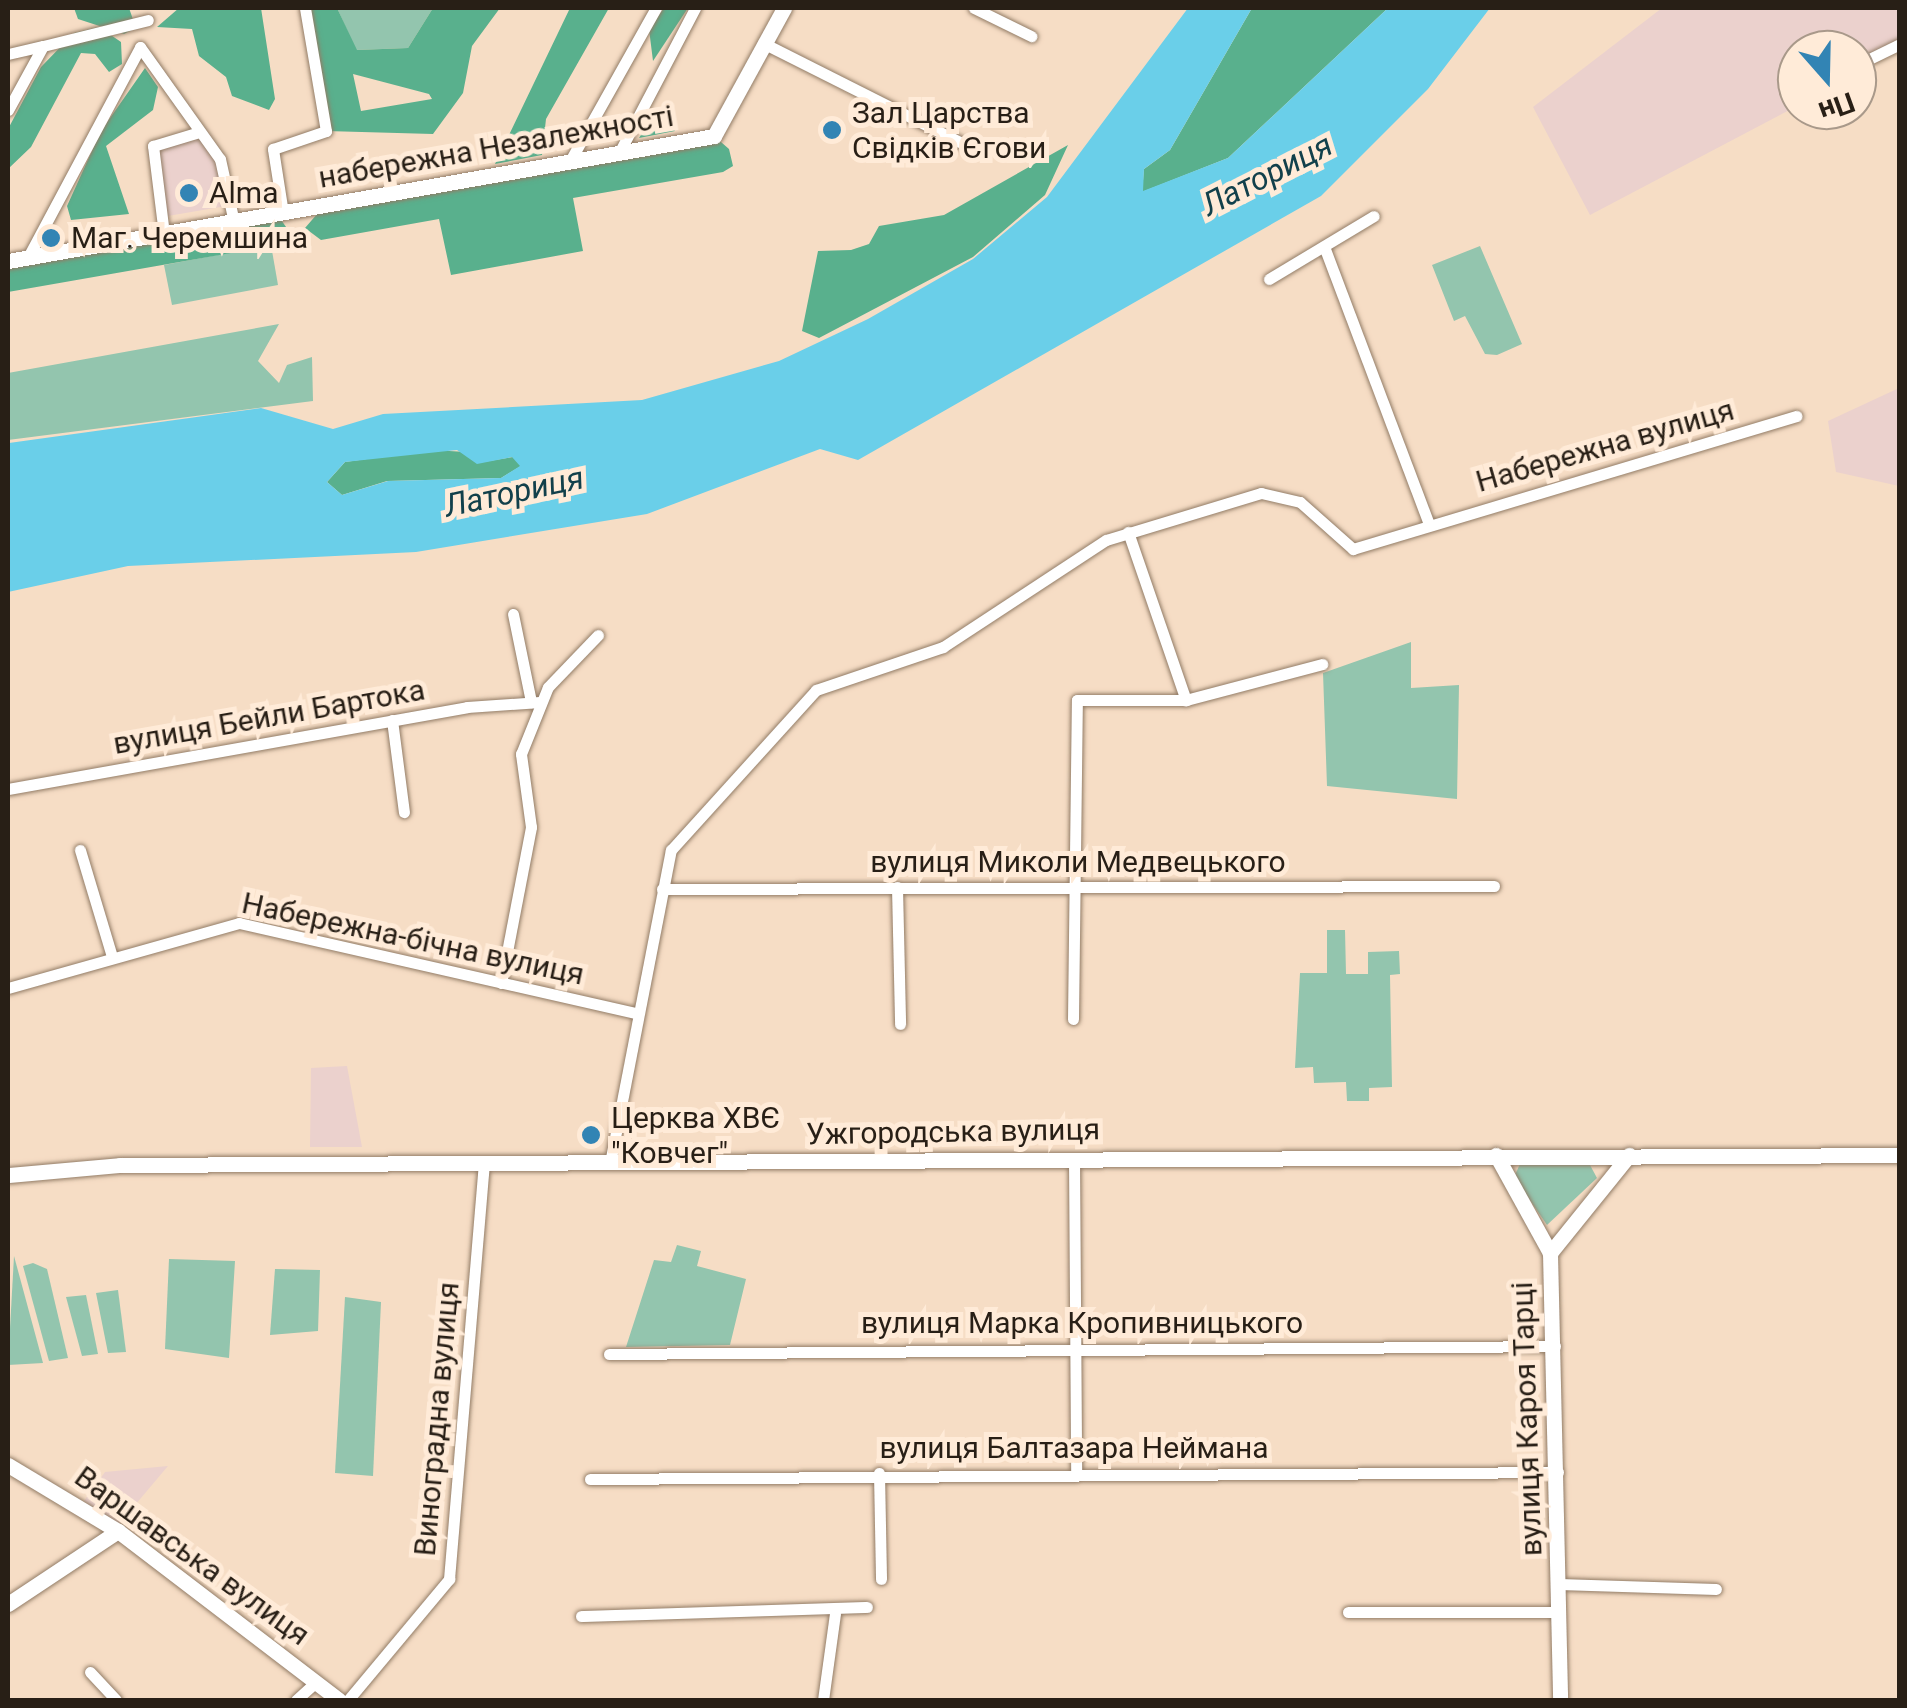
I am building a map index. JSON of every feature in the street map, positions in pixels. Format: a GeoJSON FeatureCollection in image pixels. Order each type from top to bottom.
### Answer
{"type":"FeatureCollection","features":[{"type":"Feature","properties":{"kind":"street"},"geometry":{"type":"LineString","coordinates":[[283,213],[274,149],[326,130],[305,8]]}},
{"type":"Feature","properties":{"kind":"street"},"geometry":{"type":"LineString","coordinates":[[570,160],[656,8]]}},
{"type":"Feature","properties":{"kind":"street"},"geometry":{"type":"LineString","coordinates":[[619,152],[695,8]]}},
{"type":"Feature","properties":{"kind":"street"},"geometry":{"type":"LineString","coordinates":[[784,8],[763,43],[968,146]]}},
{"type":"Feature","properties":{"kind":"street"},"geometry":{"type":"LineString","coordinates":[[974,8],[1031,36]]}},
{"type":"Feature","properties":{"kind":"street"},"geometry":{"type":"LineString","coordinates":[[8,54],[148,20]]}},
{"type":"Feature","properties":{"kind":"street","name":"набережна Незалежності"},"geometry":{"type":"LineString","coordinates":[[8,261],[714,136],[763,43]]}},
{"type":"Feature","properties":{"kind":"street"},"geometry":{"type":"LineString","coordinates":[[1877,55],[1900,44]]}},
{"type":"Feature","properties":{"kind":"street"},"geometry":{"type":"LineString","coordinates":[[8,110],[43,46]]}},
{"type":"Feature","properties":{"kind":"street"},"geometry":{"type":"LineString","coordinates":[[28,257],[140,47],[196,134],[226,171],[234,222]]}},
{"type":"Feature","properties":{"kind":"street"},"geometry":{"type":"LineString","coordinates":[[164,234],[152,146],[196,134]]}},
{"type":"Feature","properties":{"kind":"street"},"geometry":{"type":"LineString","coordinates":[[1269,279],[1325,249],[1374,216]]}},
{"type":"Feature","properties":{"kind":"street"},"geometry":{"type":"LineString","coordinates":[[1325,249],[1429,524]]}},
{"type":"Feature","properties":{"kind":"street","name":"Набережна вулиця"},"geometry":{"type":"LineString","coordinates":[[610,1163],[662,889],[686,823],[816,690],[943,647],[1088,548],[1128,532],[1261,493],[1300,502],[1353,549],[1796,416]]}},
{"type":"Feature","properties":{"kind":"street"},"geometry":{"type":"LineString","coordinates":[[1128,532],[1186,700]]}},
{"type":"Feature","properties":{"kind":"street"},"geometry":{"type":"LineString","coordinates":[[512,614],[536,702]]}},
{"type":"Feature","properties":{"kind":"street"},"geometry":{"type":"LineString","coordinates":[[501,983],[531,827],[521,754],[536,702],[598,634]]}},
{"type":"Feature","properties":{"kind":"street"},"geometry":{"type":"LineString","coordinates":[[1073,1020],[1071,887],[1077,700],[1186,700],[1322,664]]}},
{"type":"Feature","properties":{"kind":"street","name":"вулиця Бейли Бартока"},"geometry":{"type":"LineString","coordinates":[[8,789],[392,720],[536,702]]}},
{"type":"Feature","properties":{"kind":"street"},"geometry":{"type":"LineString","coordinates":[[392,720],[404,812]]}},
{"type":"Feature","properties":{"kind":"street"},"geometry":{"type":"LineString","coordinates":[[80,850],[112,957]]}},
{"type":"Feature","properties":{"kind":"street","name":"вулиця Миколи Медвецького"},"geometry":{"type":"LineString","coordinates":[[662,889],[1494,886]]}},
{"type":"Feature","properties":{"kind":"street"},"geometry":{"type":"LineString","coordinates":[[898,887],[900,1024]]}},
{"type":"Feature","properties":{"kind":"street","name":"Набережна-бічна вулиця"},"geometry":{"type":"LineString","coordinates":[[8,988],[239,923],[636,1013]]}},
{"type":"Feature","properties":{"kind":"street","name":"вулиця Кароя Тарці"},"geometry":{"type":"LineString","coordinates":[[1550,1252],[1629,1155]]}},
{"type":"Feature","properties":{"kind":"street","name":"Ужгородська вулиця"},"geometry":{"type":"LineString","coordinates":[[8,1174],[120,1165],[1900,1155]]}},
{"type":"Feature","properties":{"kind":"street","name":"вулиця Кароя Тарці"},"geometry":{"type":"LineString","coordinates":[[1496,1156],[1550,1252],[1558,1472],[1560,1700]]}},
{"type":"Feature","properties":{"kind":"street"},"geometry":{"type":"LineString","coordinates":[[1074,1158],[1076,1476]]}},
{"type":"Feature","properties":{"kind":"street","name":"Виноградна вулиця"},"geometry":{"type":"LineString","coordinates":[[348,1700],[449,1579],[484,1164]]}},
{"type":"Feature","properties":{"kind":"street","name":"вулиця Марка Кропивницького"},"geometry":{"type":"LineString","coordinates":[[609,1354],[1554,1346]]}},
{"type":"Feature","properties":{"kind":"street","name":"Варшавська вулиця"},"geometry":{"type":"LineString","coordinates":[[8,1465],[118,1530],[339,1700]]}},
{"type":"Feature","properties":{"kind":"street","name":"вулиця Балтазара Неймана"},"geometry":{"type":"LineString","coordinates":[[590,1479],[880,1473],[1076,1476],[1558,1472]]}},
{"type":"Feature","properties":{"kind":"street"},"geometry":{"type":"LineString","coordinates":[[880,1473],[880,1579]]}},
{"type":"Feature","properties":{"kind":"street"},"geometry":{"type":"LineString","coordinates":[[8,1604],[118,1530]]}},
{"type":"Feature","properties":{"kind":"street","name":"вулиця Кароя Тарці"},"geometry":{"type":"LineString","coordinates":[[1559,1584],[1716,1590]]}},
{"type":"Feature","properties":{"kind":"street"},"geometry":{"type":"LineString","coordinates":[[581,1616],[835,1614],[867,1607]]}},
{"type":"Feature","properties":{"kind":"street"},"geometry":{"type":"LineString","coordinates":[[1348,1612],[1558,1612]]}},
{"type":"Feature","properties":{"kind":"street"},"geometry":{"type":"LineString","coordinates":[[824,1700],[835,1614]]}},
{"type":"Feature","properties":{"kind":"street"},"geometry":{"type":"LineString","coordinates":[[90,1672],[116,1700]]}},
{"type":"Feature","properties":{"kind":"street"},"geometry":{"type":"LineString","coordinates":[[296,1700],[316,1682]]}},
{"type":"Feature","properties":{"kind":"shaded area"},"geometry":{"type":"Polygon","coordinates":[[[1662,8],[1899,8],[1899,44],[1877,55],[1877,30],[1777,30],[1777,117],[1590,215],[1533,107],[1662,8]]]}},
{"type":"Feature","properties":{"kind":"shaded area"},"geometry":{"type":"Polygon","coordinates":[[[196,133],[220,159],[232,205],[162,217],[153,146],[196,133]]]}},
{"type":"Feature","properties":{"kind":"shaded area"},"geometry":{"type":"Polygon","coordinates":[[[1899,388],[1899,486],[1836,472],[1828,421],[1899,388]]]}},
{"type":"Feature","properties":{"kind":"shaded area"},"geometry":{"type":"Polygon","coordinates":[[[347,1066],[362,1147],[310,1147],[311,1068],[347,1066]]]}},
{"type":"Feature","properties":{"kind":"shaded area"},"geometry":{"type":"Polygon","coordinates":[[[168,1466],[119,1524],[84,1501],[105,1472],[168,1466]]]}},
{"type":"Feature","properties":{"kind":"green space"},"geometry":{"type":"Polygon","coordinates":[[[74,8],[129,8],[136,28],[124,34],[78,19],[74,8]]]}},
{"type":"Feature","properties":{"kind":"green space"},"geometry":{"type":"Polygon","coordinates":[[[179,8],[261,8],[275,99],[269,110],[232,96],[226,77],[199,56],[192,29],[157,27],[179,8]]]}},
{"type":"Feature","properties":{"kind":"green space"},"geometry":{"type":"Polygon","coordinates":[[[305,8],[337,8],[357,50],[408,48],[433,8],[500,8],[472,46],[463,93],[433,134],[326,131],[305,8]],[[353,74],[361,111],[432,99],[429,94],[353,74]]]}},
{"type":"Feature","properties":{"kind":"green space"},"geometry":{"type":"Polygon","coordinates":[[[337,8],[433,8],[408,48],[356,50],[337,8]]]}},
{"type":"Feature","properties":{"kind":"green space"},"geometry":{"type":"Polygon","coordinates":[[[570,8],[609,8],[546,119],[542,155],[495,164],[570,8]]]}},
{"type":"Feature","properties":{"kind":"green space"},"geometry":{"type":"Polygon","coordinates":[[[664,8],[688,8],[653,61],[649,29],[664,8]]]}},
{"type":"Feature","properties":{"kind":"green space"},"geometry":{"type":"Polygon","coordinates":[[[1252,8],[1388,8],[1228,158],[1142,192],[1144,169],[1170,150],[1252,8]]]}},
{"type":"Feature","properties":{"kind":"green space"},"geometry":{"type":"Polygon","coordinates":[[[99,27],[121,42],[122,64],[109,72],[95,54],[81,53],[31,147],[8,169],[8,129],[41,67],[74,33],[99,27]]]}},
{"type":"Feature","properties":{"kind":"green space"},"geometry":{"type":"Polygon","coordinates":[[[145,68],[158,87],[153,110],[106,146],[129,214],[71,220],[67,206],[101,131],[145,68]]]}},
{"type":"Feature","properties":{"kind":"green space"},"geometry":{"type":"Polygon","coordinates":[[[662,112],[675,131],[639,138],[653,116],[662,112]]]}},
{"type":"Feature","properties":{"kind":"green space"},"geometry":{"type":"Polygon","coordinates":[[[714,136],[729,149],[733,166],[723,172],[573,198],[583,251],[451,275],[439,219],[321,240],[305,228],[324,206],[714,136]]]}},
{"type":"Feature","properties":{"kind":"green space"},"geometry":{"type":"Polygon","coordinates":[[[1068,145],[1045,195],[973,257],[819,338],[802,331],[818,251],[851,250],[869,244],[879,226],[944,215],[1068,145]]]}},
{"type":"Feature","properties":{"kind":"green space"},"geometry":{"type":"Polygon","coordinates":[[[277,214],[293,237],[278,252],[271,246],[8,292],[8,260],[277,214]]]}},
{"type":"Feature","properties":{"kind":"green space"},"geometry":{"type":"Polygon","coordinates":[[[271,245],[278,285],[172,305],[164,265],[271,245]]]}},
{"type":"Feature","properties":{"kind":"green space"},"geometry":{"type":"Polygon","coordinates":[[[1480,246],[1522,344],[1497,355],[1485,354],[1465,316],[1454,321],[1432,265],[1480,246]]]}},
{"type":"Feature","properties":{"kind":"green space"},"geometry":{"type":"Polygon","coordinates":[[[279,324],[258,361],[279,383],[287,365],[312,357],[313,401],[8,440],[8,373],[279,324]]]}},
{"type":"Feature","properties":{"kind":"green space"},"geometry":{"type":"Polygon","coordinates":[[[432,450],[466,452],[477,463],[513,457],[521,466],[501,478],[387,481],[342,495],[327,482],[345,462],[432,450]]]}},
{"type":"Feature","properties":{"kind":"green space"},"geometry":{"type":"Polygon","coordinates":[[[1411,642],[1411,688],[1459,685],[1457,799],[1327,786],[1323,673],[1411,642]]]}},
{"type":"Feature","properties":{"kind":"green space"},"geometry":{"type":"Polygon","coordinates":[[[1327,930],[1345,930],[1346,974],[1368,974],[1368,952],[1399,951],[1400,974],[1390,975],[1392,1087],[1369,1088],[1369,1101],[1347,1101],[1346,1082],[1314,1083],[1313,1067],[1295,1068],[1300,973],[1327,973],[1327,930]]]}},
{"type":"Feature","properties":{"kind":"green space"},"geometry":{"type":"Polygon","coordinates":[[[1520,1164],[1590,1165],[1597,1178],[1547,1225],[1514,1177],[1520,1164]]]}},
{"type":"Feature","properties":{"kind":"green space"},"geometry":{"type":"Polygon","coordinates":[[[677,1245],[701,1251],[697,1266],[746,1279],[730,1345],[626,1347],[654,1260],[671,1262],[677,1245]]]}},
{"type":"Feature","properties":{"kind":"green space"},"geometry":{"type":"Polygon","coordinates":[[[14,1256],[43,1363],[8,1365],[14,1256]]]}},
{"type":"Feature","properties":{"kind":"green space"},"geometry":{"type":"Polygon","coordinates":[[[169,1259],[235,1261],[229,1358],[165,1349],[169,1259]]]}},
{"type":"Feature","properties":{"kind":"green space"},"geometry":{"type":"Polygon","coordinates":[[[33,1263],[47,1269],[68,1358],[49,1361],[23,1266],[33,1263]]]}},
{"type":"Feature","properties":{"kind":"green space"},"geometry":{"type":"Polygon","coordinates":[[[275,1269],[320,1270],[318,1331],[270,1335],[275,1269]]]}},
{"type":"Feature","properties":{"kind":"green space"},"geometry":{"type":"Polygon","coordinates":[[[118,1290],[126,1352],[108,1353],[96,1293],[118,1290]]]}},
{"type":"Feature","properties":{"kind":"green space"},"geometry":{"type":"Polygon","coordinates":[[[86,1295],[98,1354],[82,1356],[66,1297],[86,1295]]]}},
{"type":"Feature","properties":{"kind":"green space"},"geometry":{"type":"Polygon","coordinates":[[[345,1297],[381,1302],[373,1476],[335,1473],[345,1297]]]}},
{"type":"Feature","properties":{"kind":"water","name":"Латориця"},"geometry":{"type":"Polygon","coordinates":[[[1188,8],[1252,8],[1170,150],[1144,169],[1143,191],[1228,158],[1388,8],[1490,8],[1428,89],[1321,196],[858,460],[820,449],[647,514],[416,552],[128,566],[8,592],[9,443],[261,408],[333,429],[383,414],[642,400],[779,361],[868,319],[973,259],[1047,197],[1188,8]],[[457,450],[345,462],[327,482],[342,495],[388,481],[501,478],[520,466],[512,457],[477,464],[457,450]]]}},
{"type":"Feature","properties":{"kind":"place","name":"Зал Царства Свідків Єгови"},"geometry":{"type":"Point","coordinates":[832,130]}},
{"type":"Feature","properties":{"kind":"place","name":"Alma"},"geometry":{"type":"Point","coordinates":[189,193]}},
{"type":"Feature","properties":{"kind":"place","name":"Маг. Черемшина"},"geometry":{"type":"Point","coordinates":[51,238]}},
{"type":"Feature","properties":{"kind":"place","name":"Церква ХВЄ \"Ковчег\""},"geometry":{"type":"Point","coordinates":[591,1135]}}]}
